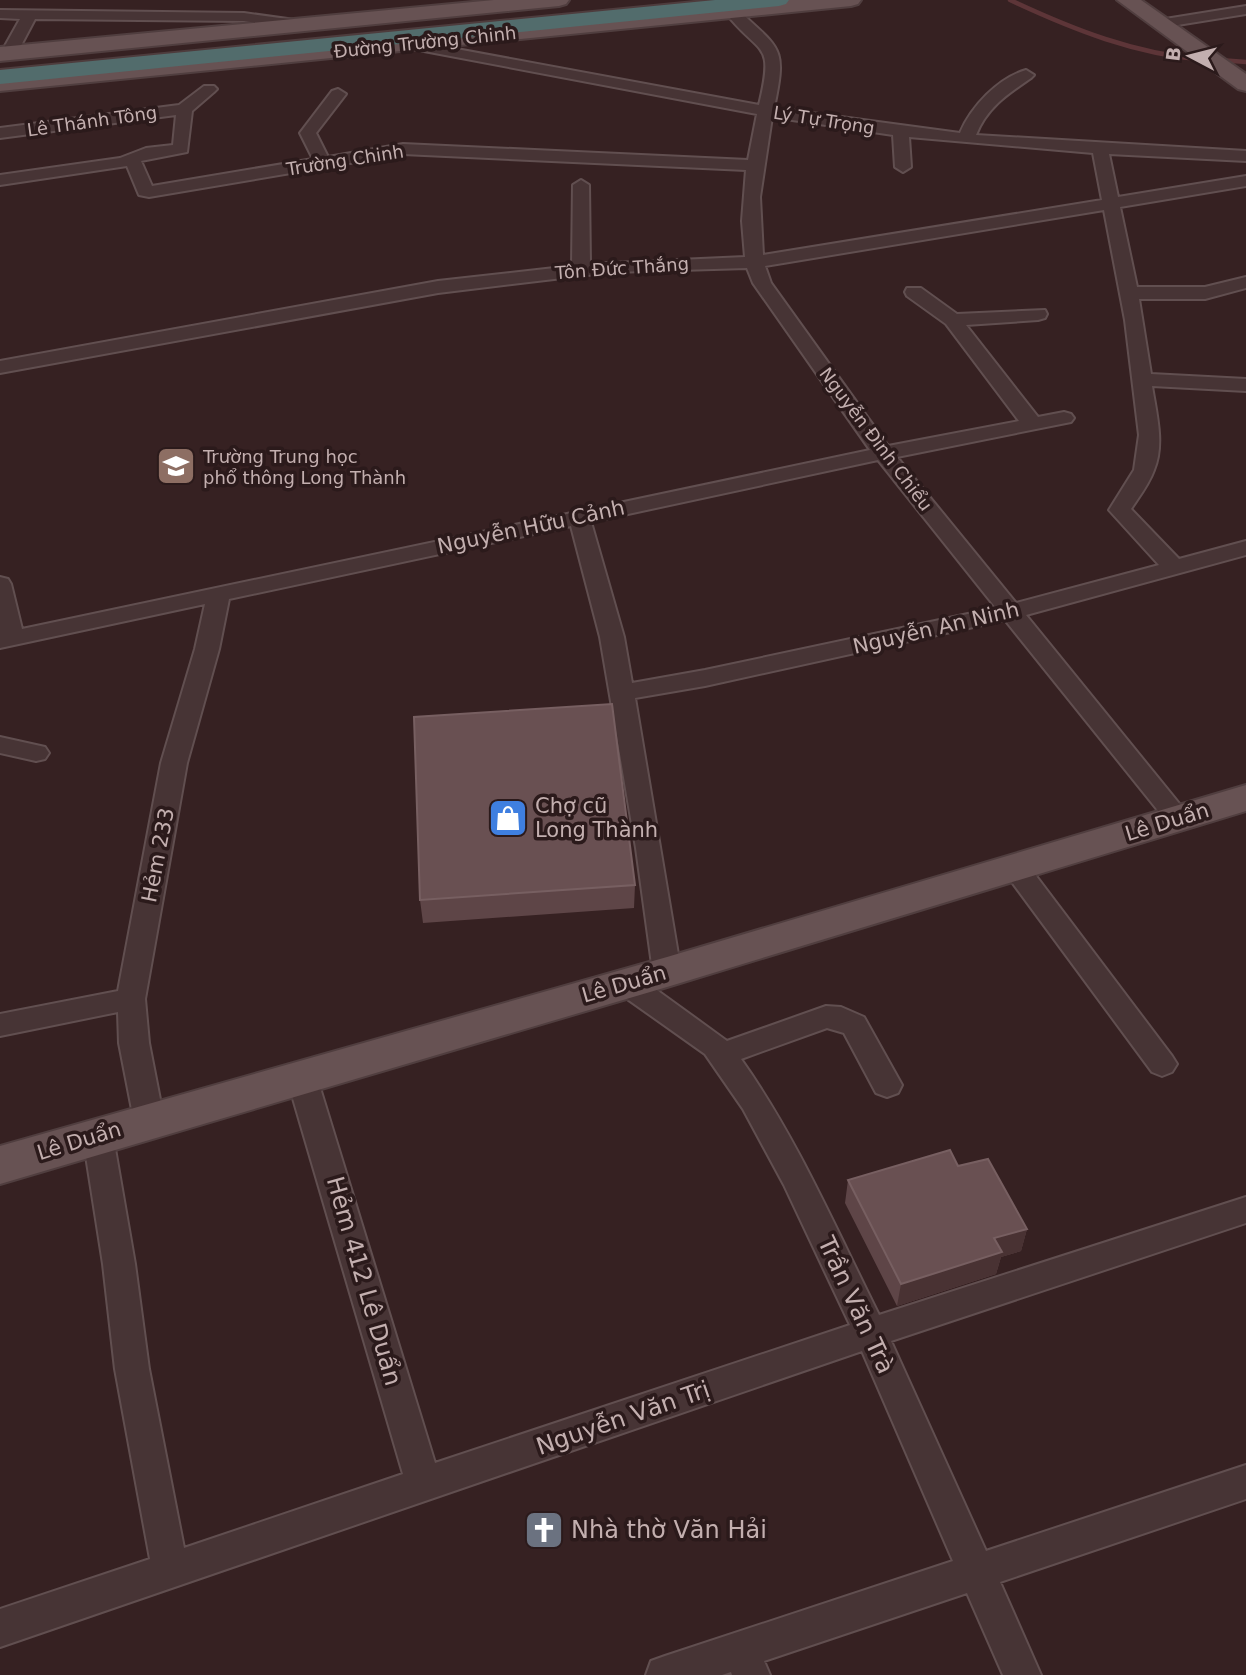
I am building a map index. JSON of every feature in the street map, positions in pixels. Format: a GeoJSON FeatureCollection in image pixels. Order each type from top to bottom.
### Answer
{"type":"FeatureCollection","features":[{"type":"Feature","properties":{"kind":"highway","name":"Đường Trường Chinh"},"geometry":{"type":"LineString","coordinates":[[3,56],[632,0]]}},
{"type":"Feature","properties":{"kind":"highway","name":"Đường Trường Chinh"},"geometry":{"type":"LineString","coordinates":[[729,9],[779,0]]}},
{"type":"Feature","properties":{"kind":"highway","name":"Đường Trường Chinh"},"geometry":{"type":"LineString","coordinates":[[0,76],[406,40]]}},
{"type":"Feature","properties":{"kind":"main road","name":"Đường Trường Chinh"},"geometry":{"type":"LineString","coordinates":[[303,28],[559,0]]}},
{"type":"Feature","properties":{"kind":"main road","name":"Đường Trường Chinh"},"geometry":{"type":"LineString","coordinates":[[0,84],[406,40],[851,0]]}},
{"type":"Feature","properties":{"kind":"main road"},"geometry":{"type":"LineString","coordinates":[[1126,0],[1237,78]]}},
{"type":"Feature","properties":{"kind":"main road","name":"Lê Duẩn"},"geometry":{"type":"LineString","coordinates":[[0,1165],[667,972],[1246,798]]}},
{"type":"Feature","properties":{"kind":"street"},"geometry":{"type":"LineString","coordinates":[[72,16],[76,0]]}},
{"type":"Feature","properties":{"kind":"street"},"geometry":{"type":"LineString","coordinates":[[161,15],[167,0]]}},
{"type":"Feature","properties":{"kind":"street","name":"Nguyễn Đình Chiểu"},"geometry":{"type":"LineString","coordinates":[[729,9],[767,47],[773,58],[773,78],[756,165],[751,232],[755,262],[762,283],[883,453],[1177,817]]}},
{"type":"Feature","properties":{"kind":"street"},"geometry":{"type":"LineString","coordinates":[[1159,23],[1246,10]]}},
{"type":"Feature","properties":{"kind":"street"},"geometry":{"type":"LineString","coordinates":[[0,14],[244,17],[303,28]]}},
{"type":"Feature","properties":{"kind":"street"},"geometry":{"type":"LineString","coordinates":[[3,56],[29,16]]}},
{"type":"Feature","properties":{"kind":"street","name":"Lý Tự Trọng"},"geometry":{"type":"LineString","coordinates":[[406,40],[765,110],[901,131],[1100,148],[1246,156]]}},
{"type":"Feature","properties":{"kind":"street"},"geometry":{"type":"LineString","coordinates":[[967,137],[973,118],[981,107],[1026,75]]}},
{"type":"Feature","properties":{"kind":"street"},"geometry":{"type":"LineString","coordinates":[[0,180],[126,161],[146,153],[181,149],[184,108],[209,89]]}},
{"type":"Feature","properties":{"kind":"street"},"geometry":{"type":"LineString","coordinates":[[323,163],[308,133],[338,94]]}},
{"type":"Feature","properties":{"kind":"street","name":"Lê Thánh Tông"},"geometry":{"type":"LineString","coordinates":[[0,133],[184,108]]}},
{"type":"Feature","properties":{"kind":"street"},"geometry":{"type":"LineString","coordinates":[[901,131],[903,167]]}},
{"type":"Feature","properties":{"kind":"street"},"geometry":{"type":"LineString","coordinates":[[1100,148],[1129,293],[1149,435],[1144,470],[1120,510],[1174,567]]}},
{"type":"Feature","properties":{"kind":"street","name":"Trường Chinh"},"geometry":{"type":"LineString","coordinates":[[126,161],[134,162],[145,191],[149,192],[410,149],[756,165]]}},
{"type":"Feature","properties":{"kind":"street","name":"Tôn Đức Thắng"},"geometry":{"type":"LineString","coordinates":[[0,366],[438,288],[581,270],[755,262],[1246,181]]}},
{"type":"Feature","properties":{"kind":"street"},"geometry":{"type":"LineString","coordinates":[[581,185],[581,270]]}},
{"type":"Feature","properties":{"kind":"street"},"geometry":{"type":"LineString","coordinates":[[1129,293],[1205,293],[1246,282]]}},
{"type":"Feature","properties":{"kind":"street"},"geometry":{"type":"LineString","coordinates":[[914,292],[953,320],[1031,422]]}},
{"type":"Feature","properties":{"kind":"street"},"geometry":{"type":"LineString","coordinates":[[953,320],[1038,314]]}},
{"type":"Feature","properties":{"kind":"street"},"geometry":{"type":"LineString","coordinates":[[1141,379],[1246,385]]}},
{"type":"Feature","properties":{"kind":"street","name":"Nguyễn Hữu Cảnh"},"geometry":{"type":"LineString","coordinates":[[6,639],[1031,422],[1064,418]]}},
{"type":"Feature","properties":{"kind":"street"},"geometry":{"type":"LineString","coordinates":[[579,517],[612,637],[667,972]]}},
{"type":"Feature","properties":{"kind":"street","name":"Nguyễn An Ninh"},"geometry":{"type":"LineString","coordinates":[[622,692],[717,676],[1009,612],[1246,548]]}},
{"type":"Feature","properties":{"kind":"street"},"geometry":{"type":"LineString","coordinates":[[0,584],[6,639]]}},
{"type":"Feature","properties":{"kind":"street","name":"Hẻm 233"},"geometry":{"type":"LineString","coordinates":[[149,1120],[134,1043],[131,999],[174,762],[207,649],[219,594]]}},
{"type":"Feature","properties":{"kind":"street"},"geometry":{"type":"LineString","coordinates":[[0,745],[36,753]]}},
{"type":"Feature","properties":{"kind":"street"},"geometry":{"type":"LineString","coordinates":[[1014,867],[1162,1065]]}},
{"type":"Feature","properties":{"kind":"street","name":"Trần Văn Trà"},"geometry":{"type":"LineString","coordinates":[[626,983],[723,1054],[754,1101],[797,1180],[870,1331],[1022,1675]]}},
{"type":"Feature","properties":{"kind":"street"},"geometry":{"type":"LineString","coordinates":[[0,1025],[131,999]]}},
{"type":"Feature","properties":{"kind":"street"},"geometry":{"type":"LineString","coordinates":[[723,1054],[826,1017],[842,1018],[854,1026],[887,1085]]}},
{"type":"Feature","properties":{"kind":"street","name":"Hẻm 412 Lê Duẩn"},"geometry":{"type":"LineString","coordinates":[[302,1078],[424,1485]]}},
{"type":"Feature","properties":{"kind":"street"},"geometry":{"type":"LineString","coordinates":[[98,1136],[120,1264],[132,1369],[170,1570]]}},
{"type":"Feature","properties":{"kind":"street","name":"Nguyễn Văn Trị"},"geometry":{"type":"LineString","coordinates":[[0,1628],[870,1331],[1246,1210]]}},
{"type":"Feature","properties":{"kind":"street"},"geometry":{"type":"LineString","coordinates":[[665,1675],[746,1662],[978,1572],[1246,1482]]}},
{"type":"Feature","properties":{"kind":"building"},"geometry":{"type":"Polygon","coordinates":[[[612,704],[635,885],[420,900],[414,717],[612,704]]]}},
{"type":"Feature","properties":{"kind":"building"},"geometry":{"type":"Polygon","coordinates":[[[950,1150],[958,1166],[988,1159],[1027,1229],[994,1238],[1002,1252],[901,1284],[848,1180],[950,1150]]]}},
{"type":"Feature","properties":{"kind":"waterway"},"geometry":{"type":"LineString","coordinates":[[1010,0],[1105,39],[1154,52],[1205,60]]}},
{"type":"Feature","properties":{"kind":"waterway"},"geometry":{"type":"LineString","coordinates":[[1220,60],[1246,62]]}},
{"type":"Feature","properties":{"kind":"place","name":"Trường Trung học phổ thông Long Thành"},"geometry":{"type":"Point","coordinates":[176,466]}},
{"type":"Feature","properties":{"kind":"place","name":"Chợ cũ Long Thành"},"geometry":{"type":"Point","coordinates":[508,818]}},
{"type":"Feature","properties":{"kind":"place","name":"Nhà thờ Văn Hải"},"geometry":{"type":"Point","coordinates":[544,1530]}}]}
